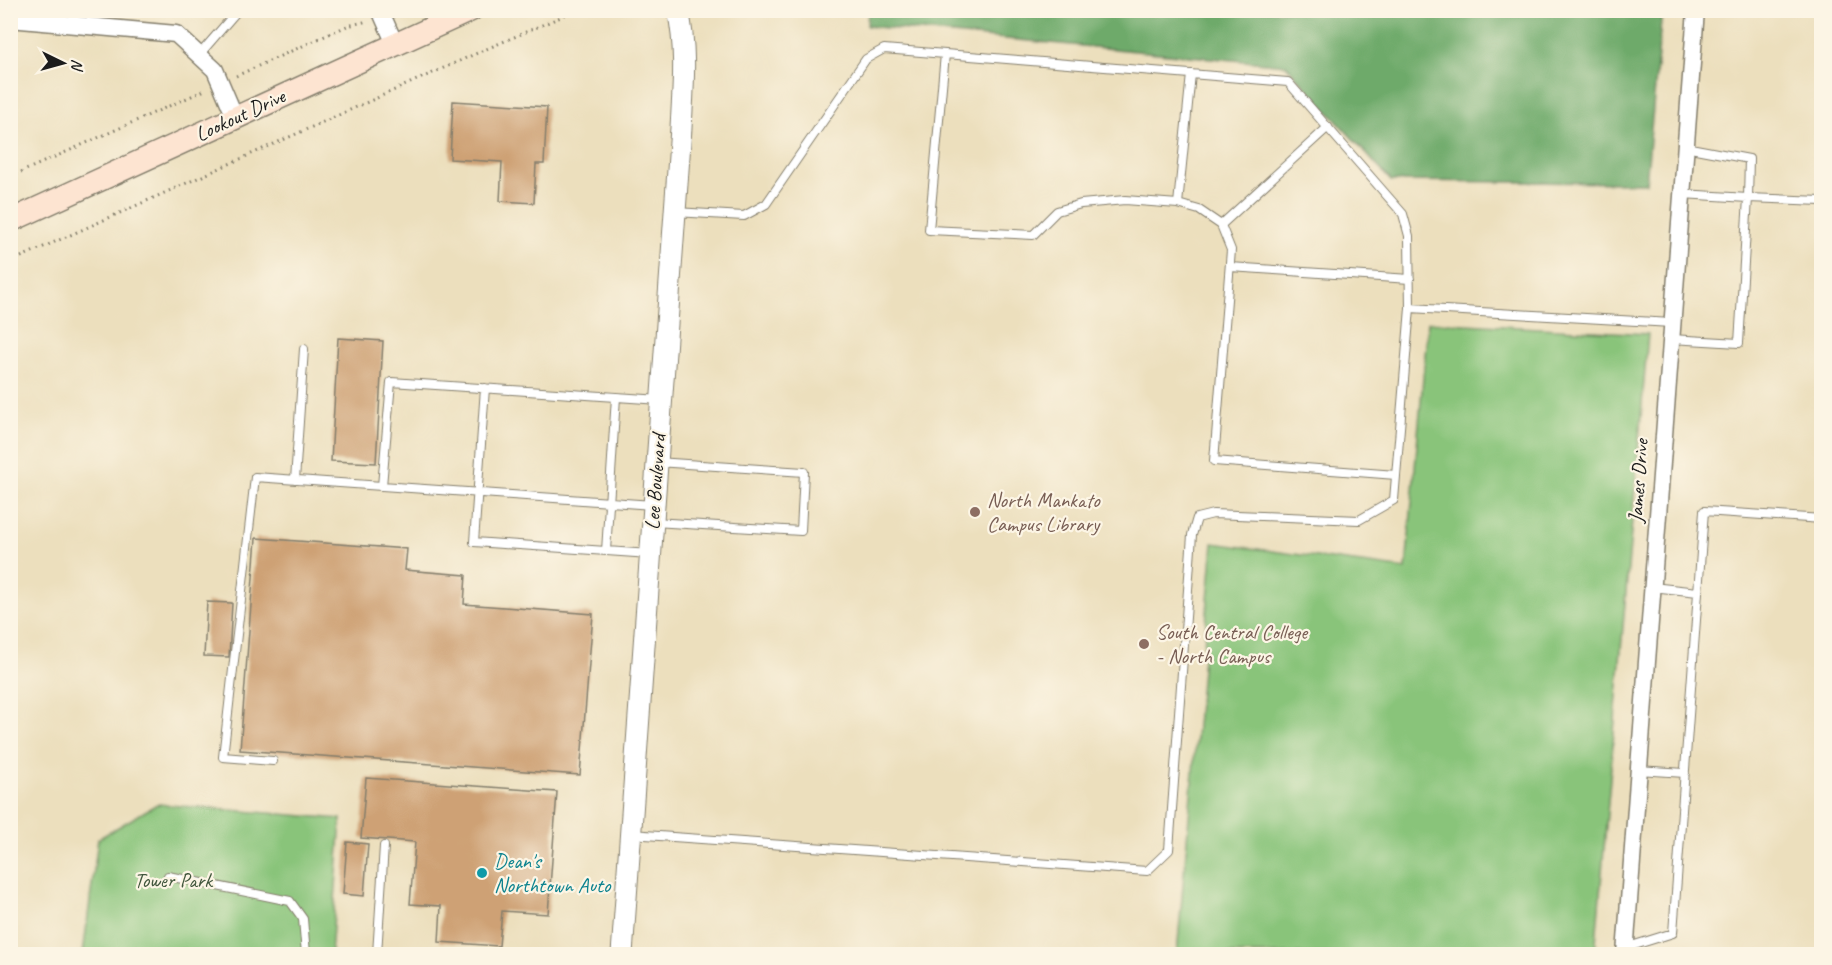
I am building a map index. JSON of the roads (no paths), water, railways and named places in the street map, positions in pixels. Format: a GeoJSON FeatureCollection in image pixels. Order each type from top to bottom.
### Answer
{"type":"FeatureCollection","features":[{"type":"Feature","properties":{"kind":"main road","name":"Lookout Drive"},"geometry":{"type":"LineString","coordinates":[[10,221],[471,10]]}},
{"type":"Feature","properties":{"kind":"street","name":"Lee Boulevard"},"geometry":{"type":"LineString","coordinates":[[622,954],[684,65],[683,32],[678,10]]}},
{"type":"Feature","properties":{"kind":"street","name":"James Drive"},"geometry":{"type":"LineString","coordinates":[[1625,951],[1696,10]]}},
{"type":"Feature","properties":{"kind":"street"},"geometry":{"type":"LineString","coordinates":[[381,12],[395,44]]}},
{"type":"Feature","properties":{"kind":"street"},"geometry":{"type":"LineString","coordinates":[[10,19],[73,18],[176,34],[216,70],[235,117]]}},
{"type":"Feature","properties":{"kind":"lane"},"geometry":{"type":"LineString","coordinates":[[199,55],[238,10]]}},
{"type":"Feature","properties":{"kind":"lane"},"geometry":{"type":"LineString","coordinates":[[631,834],[1147,871],[1169,850],[1192,535],[1197,518],[1213,514],[1359,520],[1394,500],[1410,308],[1409,236],[1403,214],[1288,82],[884,49],[866,59],[766,204],[744,216],[675,212]]}},
{"type":"Feature","properties":{"kind":"lane"},"geometry":{"type":"LineString","coordinates":[[945,54],[929,230],[1033,235],[1057,211],[1081,204],[1125,200],[1178,204],[1199,210],[1221,225],[1231,250],[1214,461],[1396,475]]}},
{"type":"Feature","properties":{"kind":"lane"},"geometry":{"type":"LineString","coordinates":[[1178,204],[1191,74]]}},
{"type":"Feature","properties":{"kind":"lane"},"geometry":{"type":"LineString","coordinates":[[1221,225],[1328,127]]}},
{"type":"Feature","properties":{"kind":"lane"},"geometry":{"type":"LineString","coordinates":[[1410,308],[1672,331],[1739,343],[1749,159],[1685,147]]}},
{"type":"Feature","properties":{"kind":"lane"},"geometry":{"type":"LineString","coordinates":[[1682,194],[1821,201]]}},
{"type":"Feature","properties":{"kind":"lane"},"geometry":{"type":"LineString","coordinates":[[1230,267],[1410,279]]}},
{"type":"Feature","properties":{"kind":"lane"},"geometry":{"type":"LineString","coordinates":[[295,480],[304,349]]}},
{"type":"Feature","properties":{"kind":"lane"},"geometry":{"type":"LineString","coordinates":[[382,486],[391,382],[661,400]]}},
{"type":"Feature","properties":{"kind":"lane"},"geometry":{"type":"LineString","coordinates":[[485,388],[474,542],[650,554]]}},
{"type":"Feature","properties":{"kind":"lane"},"geometry":{"type":"LineString","coordinates":[[606,551],[616,397]]}},
{"type":"Feature","properties":{"kind":"lane"},"geometry":{"type":"LineString","coordinates":[[273,761],[223,757],[255,477],[610,502],[653,513],[801,531],[804,472],[657,462]]}},
{"type":"Feature","properties":{"kind":"lane"},"geometry":{"type":"LineString","coordinates":[[1625,951],[1673,933],[1704,511],[1821,519]]}},
{"type":"Feature","properties":{"kind":"lane"},"geometry":{"type":"LineString","coordinates":[[1652,588],[1698,591]]}},
{"type":"Feature","properties":{"kind":"lane"},"geometry":{"type":"LineString","coordinates":[[1638,770],[1685,773]]}},
{"type":"Feature","properties":{"kind":"lane"},"geometry":{"type":"LineString","coordinates":[[377,954],[384,846]]}},
{"type":"Feature","properties":{"kind":"lane"},"geometry":{"type":"LineString","coordinates":[[168,876],[290,901],[303,919],[306,954]]}},
{"type":"Feature","properties":{"kind":"place","name":"North Mankato Campus Library"},"geometry":{"type":"Point","coordinates":[975,512]}},
{"type":"Feature","properties":{"kind":"place","name":"South Central College - North Campus"},"geometry":{"type":"Point","coordinates":[1144,644]}},
{"type":"Feature","properties":{"kind":"place","name":"Dean's Northtown Auto"},"geometry":{"type":"Point","coordinates":[482,873]}},
{"type":"Feature","properties":{"kind":"park label","name":"Tower Park"},"geometry":{"type":"Point","coordinates":[173,880]}}]}
